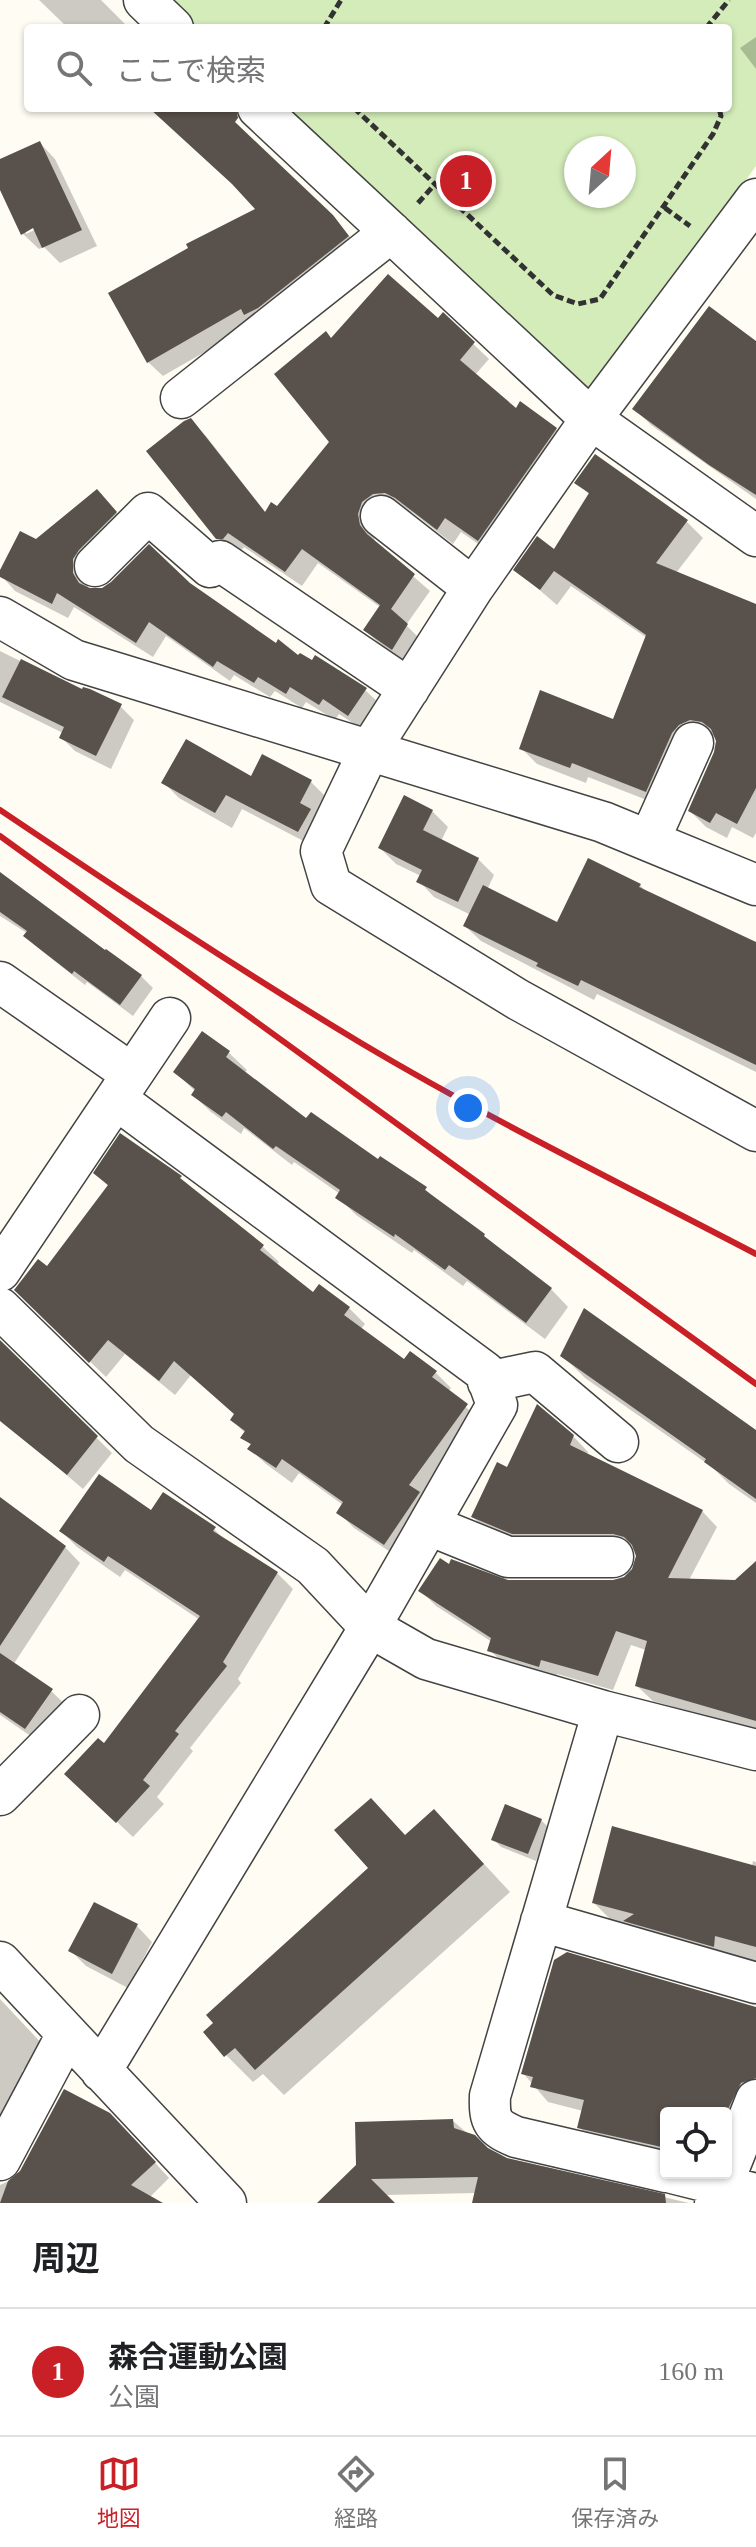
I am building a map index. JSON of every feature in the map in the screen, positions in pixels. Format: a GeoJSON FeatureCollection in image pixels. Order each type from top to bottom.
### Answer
{"type":"FeatureCollection","features":[{"type":"Feature","properties":{"kind":"street"},"geometry":{"type":"LineString","coordinates":[[262,112],[591,419],[756,536]]}},
{"type":"Feature","properties":{"kind":"street"},"geometry":{"type":"LineString","coordinates":[[756,199],[591,419],[473,588],[369,751],[321,851],[331,885],[517,999],[756,1131]]}},
{"type":"Feature","properties":{"kind":"street"},"geometry":{"type":"LineString","coordinates":[[181,398],[391,232]]}},
{"type":"Feature","properties":{"kind":"street"},"geometry":{"type":"LineString","coordinates":[[95,566],[148,513],[210,567],[220,561],[409,689]]}},
{"type":"Feature","properties":{"kind":"street"},"geometry":{"type":"LineString","coordinates":[[381,516],[473,588]]}},
{"type":"Feature","properties":{"kind":"street"},"geometry":{"type":"LineString","coordinates":[[0,617],[74,660],[603,822],[756,885]]}},
{"type":"Feature","properties":{"kind":"street"},"geometry":{"type":"LineString","coordinates":[[649,841],[693,743]]}},
{"type":"Feature","properties":{"kind":"street"},"geometry":{"type":"LineString","coordinates":[[0,982],[124,1086],[485,1372],[497,1405],[370,1627],[101,2071]]}},
{"type":"Feature","properties":{"kind":"street"},"geometry":{"type":"LineString","coordinates":[[0,1271],[170,1018]]}},
{"type":"Feature","properties":{"kind":"street"},"geometry":{"type":"LineString","coordinates":[[0,1308],[139,1444],[313,1566],[370,1627],[426,1659],[603,1711],[756,1750]]}},
{"type":"Feature","properties":{"kind":"street"},"geometry":{"type":"LineString","coordinates":[[488,1382],[535,1372],[618,1442]]}},
{"type":"Feature","properties":{"kind":"street"},"geometry":{"type":"LineString","coordinates":[[429,1525],[508,1557],[613,1557]]}},
{"type":"Feature","properties":{"kind":"street"},"geometry":{"type":"LineString","coordinates":[[603,1711],[490,2096],[492,2123],[516,2137],[660,2170]]}},
{"type":"Feature","properties":{"kind":"street"},"geometry":{"type":"LineString","coordinates":[[0,1795],[79,1715]]}},
{"type":"Feature","properties":{"kind":"street"},"geometry":{"type":"LineString","coordinates":[[541,1921],[756,1983]]}},
{"type":"Feature","properties":{"kind":"street"},"geometry":{"type":"LineString","coordinates":[[0,1962],[66,2036],[226,2203]]}},
{"type":"Feature","properties":{"kind":"street"},"geometry":{"type":"LineString","coordinates":[[0,2160],[66,2036]]}},
{"type":"Feature","properties":{"kind":"street"},"geometry":{"type":"LineString","coordinates":[[689,2179],[731,2194],[756,2100]]}},
{"type":"Feature","properties":{"kind":"path"},"geometry":{"type":"LineString","coordinates":[[326,24],[341,0]]}},
{"type":"Feature","properties":{"kind":"path"},"geometry":{"type":"LineString","coordinates":[[709,24],[729,0]]}},
{"type":"Feature","properties":{"kind":"path"},"geometry":{"type":"LineString","coordinates":[[358,112],[553,295],[578,304],[600,299],[713,134],[720,112]]}},
{"type":"Feature","properties":{"kind":"green space"},"geometry":{"type":"Polygon","coordinates":[[[167,0],[756,0],[756,166],[597,388],[577,388],[282,112],[732,112],[732,24],[191,24],[167,0]]]}},
{"type":"Feature","properties":{"kind":"building"},"geometry":{"type":"Polygon","coordinates":[[[153,112],[237,112],[235,122],[333,215],[349,236],[258,308],[244,315],[241,309],[147,363],[108,293],[188,248],[186,244],[255,209],[153,112]]]}},
{"type":"Feature","properties":{"kind":"building"},"geometry":{"type":"Polygon","coordinates":[[[40,141],[82,230],[42,248],[33,228],[21,235],[0,190],[0,159],[40,141]]]}},
{"type":"Feature","properties":{"kind":"building"},"geometry":{"type":"Polygon","coordinates":[[[388,274],[438,318],[443,312],[475,342],[460,360],[516,408],[520,401],[557,428],[478,541],[445,518],[437,530],[385,493],[373,494],[362,502],[358,514],[360,525],[415,574],[391,609],[408,624],[392,650],[363,630],[380,605],[302,549],[285,572],[228,533],[223,539],[216,539],[146,451],[191,418],[265,512],[271,502],[277,506],[329,442],[274,374],[326,331],[331,338],[388,274]]]}},
{"type":"Feature","properties":{"kind":"building"},"geometry":{"type":"Polygon","coordinates":[[[709,306],[756,341],[756,495],[632,409],[709,306]]]}},
{"type":"Feature","properties":{"kind":"building"},"geometry":{"type":"Polygon","coordinates":[[[595,454],[688,520],[656,563],[756,604],[756,788],[737,824],[716,813],[710,823],[688,811],[716,741],[711,729],[702,722],[690,720],[672,733],[646,792],[572,763],[570,768],[519,749],[540,690],[613,719],[646,635],[554,571],[540,590],[513,570],[537,536],[554,549],[589,493],[574,483],[595,454]]]}},
{"type":"Feature","properties":{"kind":"building"},"geometry":{"type":"Polygon","coordinates":[[[97,489],[117,512],[73,559],[73,573],[79,583],[90,588],[102,588],[149,544],[190,583],[276,643],[278,639],[298,655],[300,653],[312,660],[315,655],[367,688],[348,716],[323,699],[319,705],[290,687],[286,694],[258,677],[254,683],[217,661],[213,667],[149,622],[136,643],[57,593],[52,604],[0,577],[0,570],[20,531],[36,539],[97,489]]]}},
{"type":"Feature","properties":{"kind":"building"},"geometry":{"type":"Polygon","coordinates":[[[21,659],[82,689],[90,689],[122,704],[96,756],[59,738],[64,727],[2,697],[21,659]]]}},
{"type":"Feature","properties":{"kind":"building"},"geometry":{"type":"Polygon","coordinates":[[[186,739],[251,776],[262,754],[312,780],[300,803],[311,809],[298,832],[226,795],[215,813],[161,783],[186,739]]]}},
{"type":"Feature","properties":{"kind":"building"},"geometry":{"type":"Polygon","coordinates":[[[404,795],[433,810],[423,830],[479,858],[458,902],[416,882],[422,870],[378,848],[404,795]]]}},
{"type":"Feature","properties":{"kind":"building"},"geometry":{"type":"Polygon","coordinates":[[[588,858],[641,884],[639,887],[756,942],[756,1065],[581,980],[578,986],[463,926],[483,885],[557,922],[588,858]]]}},
{"type":"Feature","properties":{"kind":"building"},"geometry":{"type":"Polygon","coordinates":[[[0,872],[142,975],[120,1005],[74,971],[72,974],[23,936],[27,931],[0,912],[0,872]]]}},
{"type":"Feature","properties":{"kind":"building"},"geometry":{"type":"Polygon","coordinates":[[[202,1031],[230,1051],[226,1057],[306,1118],[311,1112],[378,1159],[380,1156],[427,1187],[425,1190],[552,1288],[526,1323],[449,1265],[445,1270],[395,1234],[394,1237],[335,1198],[340,1190],[276,1146],[273,1149],[226,1112],[222,1117],[191,1095],[195,1089],[173,1072],[202,1031]]]}},
{"type":"Feature","properties":{"kind":"building"},"geometry":{"type":"Polygon","coordinates":[[[120,1133],[182,1176],[180,1178],[264,1245],[260,1250],[313,1292],[319,1284],[350,1307],[344,1315],[404,1359],[410,1351],[437,1371],[432,1377],[468,1404],[409,1485],[420,1492],[384,1545],[336,1513],[343,1502],[282,1459],[276,1468],[247,1449],[251,1444],[240,1438],[245,1431],[230,1420],[234,1414],[174,1361],[159,1381],[108,1340],[89,1363],[14,1290],[38,1259],[47,1266],[108,1185],[93,1173],[120,1133]]]}},
{"type":"Feature","properties":{"kind":"building"},"geometry":{"type":"Polygon","coordinates":[[[584,1308],[756,1430],[756,1499],[704,1462],[706,1459],[560,1356],[584,1308]]]}},
{"type":"Feature","properties":{"kind":"building"},"geometry":{"type":"Polygon","coordinates":[[[0,1340],[98,1436],[67,1475],[0,1421],[0,1340]]]}},
{"type":"Feature","properties":{"kind":"building"},"geometry":{"type":"Polygon","coordinates":[[[537,1404],[574,1435],[570,1445],[703,1510],[668,1578],[735,1580],[756,1561],[756,1721],[635,1686],[647,1641],[616,1631],[598,1676],[541,1660],[539,1667],[487,1651],[491,1638],[418,1591],[440,1558],[449,1564],[451,1559],[508,1580],[613,1580],[624,1577],[632,1569],[636,1556],[632,1545],[624,1537],[613,1534],[512,1534],[471,1517],[497,1462],[507,1467],[537,1404]]]}},
{"type":"Feature","properties":{"kind":"building"},"geometry":{"type":"Polygon","coordinates":[[[99,1474],[151,1510],[163,1492],[216,1527],[213,1531],[278,1572],[223,1662],[227,1666],[175,1731],[179,1734],[143,1780],[150,1786],[116,1823],[64,1774],[98,1738],[104,1743],[200,1616],[108,1556],[104,1562],[59,1531],[99,1474]]]}},
{"type":"Feature","properties":{"kind":"building"},"geometry":{"type":"Polygon","coordinates":[[[0,1497],[66,1546],[0,1646],[0,1497]]]}},
{"type":"Feature","properties":{"kind":"building"},"geometry":{"type":"Polygon","coordinates":[[[0,1653],[53,1689],[25,1729],[0,1712],[0,1653]]]}},
{"type":"Feature","properties":{"kind":"building"},"geometry":{"type":"Polygon","coordinates":[[[371,1798],[405,1835],[434,1809],[484,1864],[255,2070],[235,2048],[224,2057],[203,2032],[213,2023],[206,2015],[368,1868],[334,1830],[371,1798]]]}},
{"type":"Feature","properties":{"kind":"building"},"geometry":{"type":"Polygon","coordinates":[[[505,1804],[542,1819],[528,1854],[491,1840],[505,1804]]]}},
{"type":"Feature","properties":{"kind":"building"},"geometry":{"type":"Polygon","coordinates":[[[612,1826],[756,1866],[756,1947],[715,1936],[714,1947],[623,1921],[634,1914],[592,1903],[612,1826]]]}},
{"type":"Feature","properties":{"kind":"building"},"geometry":{"type":"Polygon","coordinates":[[[94,1902],[138,1924],[112,1974],[68,1951],[94,1902]]]}},
{"type":"Feature","properties":{"kind":"building"},"geometry":{"type":"Polygon","coordinates":[[[567,1952],[756,2007],[756,2078],[741,2083],[729,2107],[660,2107],[660,2147],[577,2128],[584,2100],[530,2087],[533,2077],[521,2074],[554,1960],[567,1952]]]}},
{"type":"Feature","properties":{"kind":"building"},"geometry":{"type":"Polygon","coordinates":[[[64,2089],[110,2113],[156,2162],[131,2185],[163,2203],[0,2203],[8,2181],[20,2171],[64,2089]]]}},
{"type":"Feature","properties":{"kind":"building"},"geometry":{"type":"Polygon","coordinates":[[[453,2119],[454,2128],[475,2135],[488,2148],[507,2158],[665,2194],[666,2203],[472,2203],[478,2177],[371,2179],[395,2203],[317,2203],[356,2165],[355,2122],[453,2119]]]}},
{"type":"Feature","properties":{"kind":"railway"},"geometry":{"type":"LineString","coordinates":[[0,810],[179,929],[361,1043],[507,1125],[756,1254]]}},
{"type":"Feature","properties":{"kind":"railway"},"geometry":{"type":"LineString","coordinates":[[0,836],[756,1384]]}},
{"type":"Feature","properties":{"kind":"place","name":"森合運動公園"},"geometry":{"type":"Point","coordinates":[466,181]}}]}
